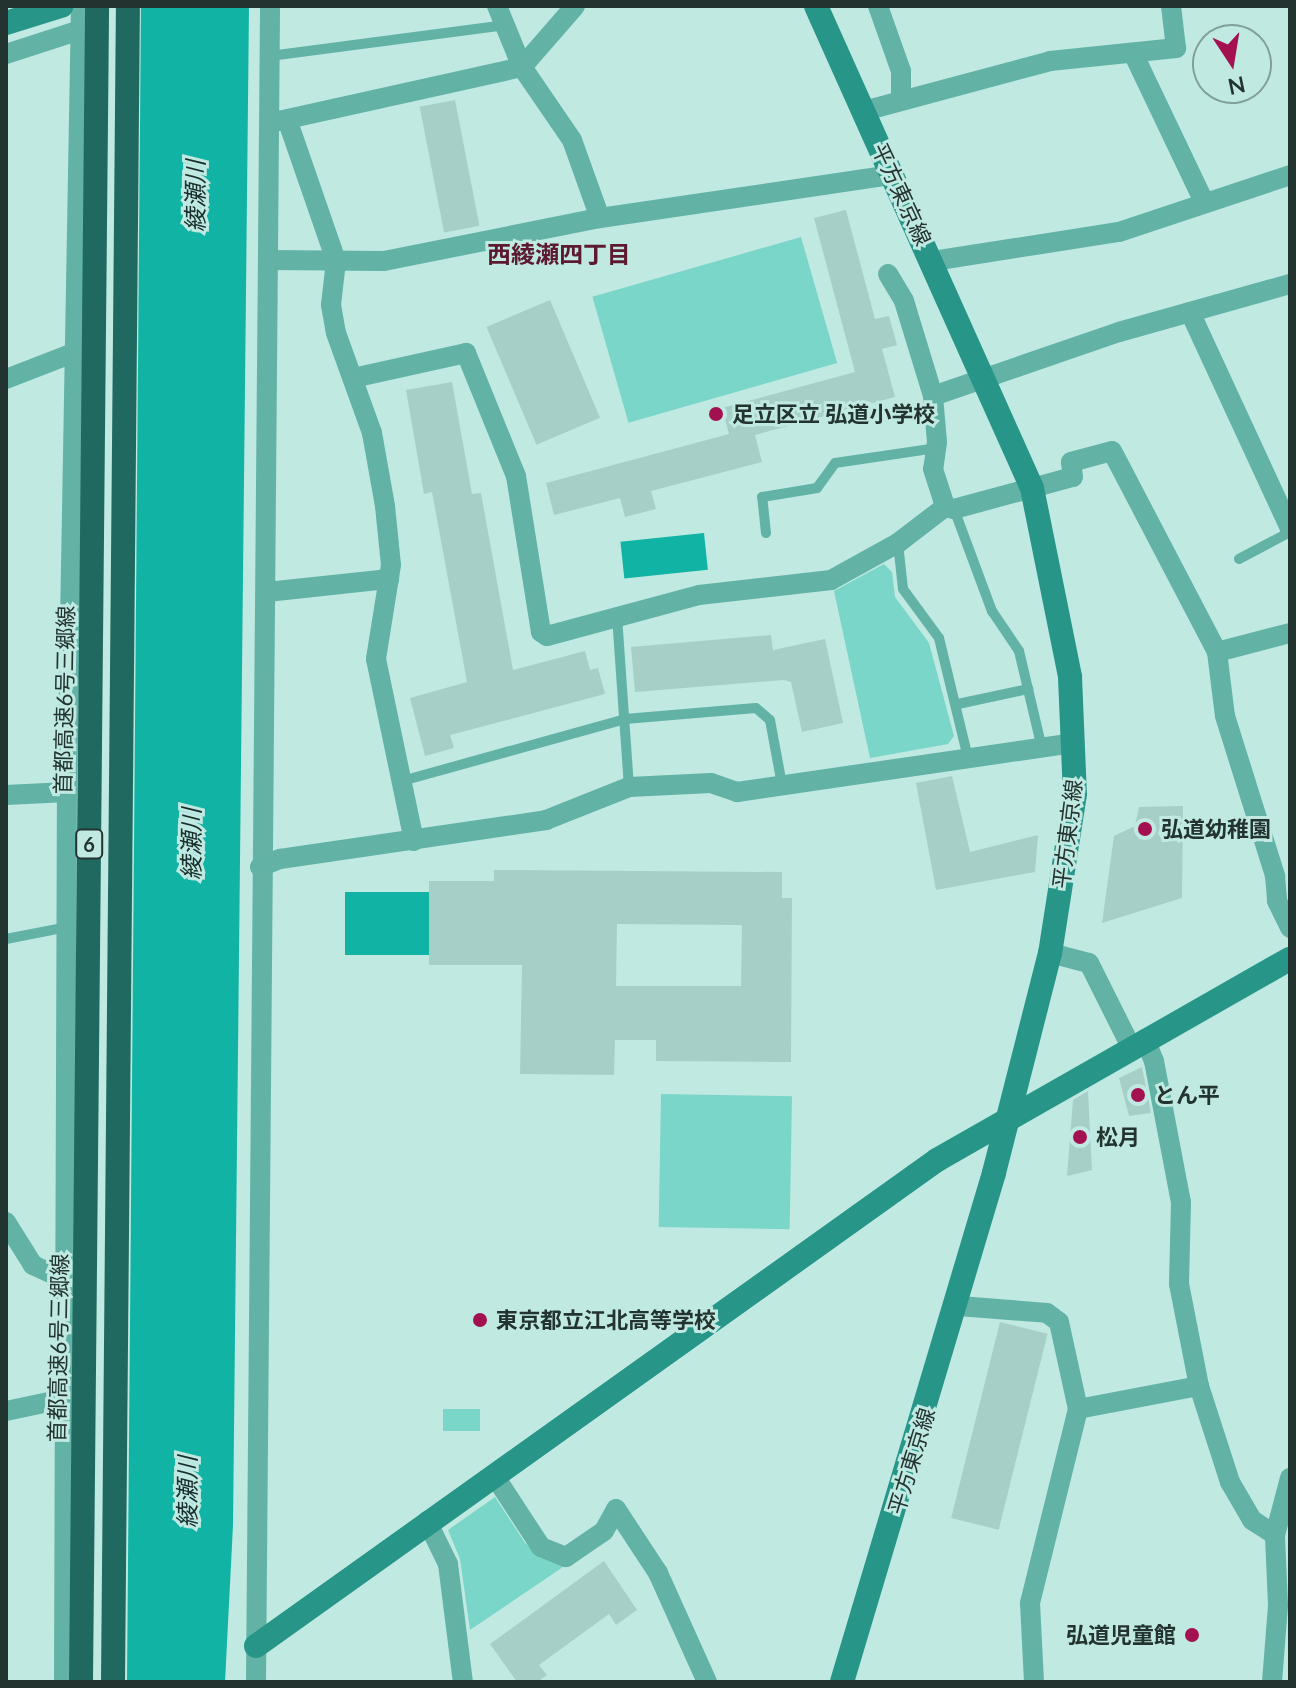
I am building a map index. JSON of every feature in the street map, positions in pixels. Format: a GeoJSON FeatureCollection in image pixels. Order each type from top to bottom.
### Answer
{"type":"FeatureCollection","features":[{"type":"Feature","properties":{"kind":"highway","name":"首都高速6号三郷線"},"geometry":{"type":"LineString","coordinates":[[81,1682],[97,6]]}},
{"type":"Feature","properties":{"kind":"highway","name":"6"},"geometry":{"type":"LineString","coordinates":[[113,1682],[128,6]]}},
{"type":"Feature","properties":{"kind":"main road"},"geometry":{"type":"LineString","coordinates":[[6,23],[61,6]]}},
{"type":"Feature","properties":{"kind":"main road","name":"平方東京線"},"geometry":{"type":"LineString","coordinates":[[816,6],[986,378],[1032,488],[1060,610],[1074,743],[1075,794],[1050,953],[959,1306],[842,1682]]}},
{"type":"Feature","properties":{"kind":"main road"},"geometry":{"type":"LineString","coordinates":[[256,1646],[427,1521],[937,1160],[1007,1123],[1138,1043],[1290,959]]}},
{"type":"Feature","properties":{"kind":"street"},"geometry":{"type":"LineString","coordinates":[[64,1682],[63,1399],[69,926],[67,792],[81,6]]}},
{"type":"Feature","properties":{"kind":"street"},"geometry":{"type":"LineString","coordinates":[[256,1682],[260,867],[267,592],[268,260],[279,122],[270,56],[270,6]]}},
{"type":"Feature","properties":{"kind":"street"},"geometry":{"type":"LineString","coordinates":[[497,6],[522,67],[572,140],[600,218]]}},
{"type":"Feature","properties":{"kind":"street"},"geometry":{"type":"LineString","coordinates":[[279,122],[522,67],[575,6]]}},
{"type":"Feature","properties":{"kind":"street"},"geometry":{"type":"LineString","coordinates":[[878,6],[901,71],[901,99]]}},
{"type":"Feature","properties":{"kind":"street"},"geometry":{"type":"LineString","coordinates":[[864,111],[1050,61],[1176,48],[1171,6]]}},
{"type":"Feature","properties":{"kind":"street"},"geometry":{"type":"LineString","coordinates":[[6,54],[80,30]]}},
{"type":"Feature","properties":{"kind":"street"},"geometry":{"type":"LineString","coordinates":[[1133,53],[1203,200]]}},
{"type":"Feature","properties":{"kind":"street"},"geometry":{"type":"LineString","coordinates":[[279,122],[336,261],[331,305],[372,433],[385,506],[389,579],[376,659],[414,841]]}},
{"type":"Feature","properties":{"kind":"street"},"geometry":{"type":"LineString","coordinates":[[268,260],[384,261],[600,218],[892,175]]}},
{"type":"Feature","properties":{"kind":"street"},"geometry":{"type":"LineString","coordinates":[[933,261],[1119,232],[1203,200],[1290,175]]}},
{"type":"Feature","properties":{"kind":"street"},"geometry":{"type":"LineString","coordinates":[[888,274],[904,301],[933,396],[936,448],[933,469],[949,508]]}},
{"type":"Feature","properties":{"kind":"street"},"geometry":{"type":"LineString","coordinates":[[933,396],[1190,312],[1290,284]]}},
{"type":"Feature","properties":{"kind":"street"},"geometry":{"type":"LineString","coordinates":[[1190,312],[1290,530]]}},
{"type":"Feature","properties":{"kind":"street"},"geometry":{"type":"LineString","coordinates":[[6,379],[73,353]]}},
{"type":"Feature","properties":{"kind":"street"},"geometry":{"type":"LineString","coordinates":[[353,378],[466,353],[516,476],[541,632],[547,636],[699,595],[831,580],[898,543],[949,508],[1073,477],[1071,462],[1112,451],[1217,652],[1225,716],[1275,876],[1277,901],[1290,928]]}},
{"type":"Feature","properties":{"kind":"street"},"geometry":{"type":"LineString","coordinates":[[267,592],[389,579]]}},
{"type":"Feature","properties":{"kind":"street"},"geometry":{"type":"LineString","coordinates":[[1217,652],[1290,633]]}},
{"type":"Feature","properties":{"kind":"street"},"geometry":{"type":"LineString","coordinates":[[260,867],[280,859],[546,820],[629,787],[711,783],[737,792],[1074,743]]}},
{"type":"Feature","properties":{"kind":"street"},"geometry":{"type":"LineString","coordinates":[[6,795],[67,792]]}},
{"type":"Feature","properties":{"kind":"street"},"geometry":{"type":"LineString","coordinates":[[1050,953],[1089,963],[1138,1043],[1154,1061],[1181,1202],[1179,1284],[1199,1386],[1230,1482],[1252,1520],[1275,1535]]}},
{"type":"Feature","properties":{"kind":"street"},"geometry":{"type":"LineString","coordinates":[[6,1222],[33,1265],[65,1280]]}},
{"type":"Feature","properties":{"kind":"street"},"geometry":{"type":"LineString","coordinates":[[959,1306],[1047,1313],[1059,1322],[1078,1409],[1030,1603],[1034,1682]]}},
{"type":"Feature","properties":{"kind":"street"},"geometry":{"type":"LineString","coordinates":[[1078,1409],[1199,1386]]}},
{"type":"Feature","properties":{"kind":"street"},"geometry":{"type":"LineString","coordinates":[[6,1411],[63,1399]]}},
{"type":"Feature","properties":{"kind":"street"},"geometry":{"type":"LineString","coordinates":[[494,1475],[541,1547],[566,1557],[604,1531],[616,1509],[658,1573],[707,1682]]}},
{"type":"Feature","properties":{"kind":"street"},"geometry":{"type":"LineString","coordinates":[[1272,1682],[1284,1605],[1275,1535],[1290,1478]]}},
{"type":"Feature","properties":{"kind":"street"},"geometry":{"type":"LineString","coordinates":[[427,1521],[448,1564],[463,1682]]}},
{"type":"Feature","properties":{"kind":"lane"},"geometry":{"type":"LineString","coordinates":[[270,56],[506,25]]}},
{"type":"Feature","properties":{"kind":"lane"},"geometry":{"type":"LineString","coordinates":[[766,533],[762,497],[817,488],[835,463],[936,448]]}},
{"type":"Feature","properties":{"kind":"lane"},"geometry":{"type":"LineString","coordinates":[[949,508],[992,611],[1019,651],[1042,748]]}},
{"type":"Feature","properties":{"kind":"lane"},"geometry":{"type":"LineString","coordinates":[[1239,559],[1290,530]]}},
{"type":"Feature","properties":{"kind":"lane"},"geometry":{"type":"LineString","coordinates":[[898,543],[903,589],[939,638],[958,704],[968,758]]}},
{"type":"Feature","properties":{"kind":"lane"},"geometry":{"type":"LineString","coordinates":[[617,616],[629,787]]}},
{"type":"Feature","properties":{"kind":"lane"},"geometry":{"type":"LineString","coordinates":[[958,704],[1028,689]]}},
{"type":"Feature","properties":{"kind":"lane"},"geometry":{"type":"LineString","coordinates":[[402,781],[625,719],[765,712],[782,785]]}},
{"type":"Feature","properties":{"kind":"lane"},"geometry":{"type":"LineString","coordinates":[[6,939],[69,926]]}},
{"type":"Feature","properties":{"kind":"shaded area"},"geometry":{"type":"Polygon","coordinates":[[[801,237],[837,363],[629,423],[592,297],[801,237]]]}},
{"type":"Feature","properties":{"kind":"shaded area"},"geometry":{"type":"Polygon","coordinates":[[[884,564],[892,572],[895,597],[929,643],[954,736],[948,744],[870,758],[834,591],[884,564]]]}},
{"type":"Feature","properties":{"kind":"shaded area"},"geometry":{"type":"Polygon","coordinates":[[[661,1094],[792,1096],[790,1229],[659,1227],[661,1094]]]}},
{"type":"Feature","properties":{"kind":"shaded area"},"geometry":{"type":"Polygon","coordinates":[[[443,1409],[480,1409],[480,1431],[443,1431],[443,1409]]]}},
{"type":"Feature","properties":{"kind":"shaded area"},"geometry":{"type":"Polygon","coordinates":[[[495,1497],[525,1543],[563,1567],[470,1630],[460,1559],[448,1530],[495,1497]]]}},
{"type":"Feature","properties":{"kind":"water","name":"綾瀬川"},"geometry":{"type":"Polygon","coordinates":[[[141,6],[249,6],[233,1525],[225,1682],[127,1682],[141,6]]]}},
{"type":"Feature","properties":{"kind":"water"},"geometry":{"type":"Polygon","coordinates":[[[704,533],[708,570],[624,579],[620,542],[704,533]]]}},
{"type":"Feature","properties":{"kind":"water"},"geometry":{"type":"Polygon","coordinates":[[[345,892],[429,892],[429,955],[345,955],[345,892]]]}},
{"type":"Feature","properties":{"kind":"building"},"geometry":{"type":"Polygon","coordinates":[[[455,100],[479,226],[444,233],[420,107],[455,100]]]}},
{"type":"Feature","properties":{"kind":"building"},"geometry":{"type":"Polygon","coordinates":[[[846,210],[875,319],[889,316],[897,345],[882,349],[895,397],[755,435],[762,462],[651,491],[656,509],[625,517],[620,498],[554,515],[546,483],[729,434],[722,408],[855,372],[814,218],[846,210]]]}},
{"type":"Feature","properties":{"kind":"building"},"geometry":{"type":"Polygon","coordinates":[[[550,300],[600,418],[536,445],[486,327],[550,300]]]}},
{"type":"Feature","properties":{"kind":"building"},"geometry":{"type":"Polygon","coordinates":[[[452,382],[472,494],[481,493],[513,670],[585,651],[590,670],[598,668],[605,694],[450,735],[454,748],[425,756],[410,698],[467,682],[432,492],[424,494],[406,390],[452,382]]]}},
{"type":"Feature","properties":{"kind":"building"},"geometry":{"type":"Polygon","coordinates":[[[771,635],[773,650],[825,639],[843,723],[802,732],[791,682],[784,680],[635,692],[631,647],[771,635]]]}},
{"type":"Feature","properties":{"kind":"building"},"geometry":{"type":"Polygon","coordinates":[[[952,776],[970,852],[1038,835],[1035,872],[936,890],[916,783],[952,776]]]}},
{"type":"Feature","properties":{"kind":"building"},"geometry":{"type":"Polygon","coordinates":[[[1183,806],[1182,898],[1102,923],[1114,836],[1135,826],[1139,807],[1183,806]]]}},
{"type":"Feature","properties":{"kind":"building"},"geometry":{"type":"Polygon","coordinates":[[[494,870],[782,872],[782,898],[792,898],[791,1062],[656,1061],[656,1040],[615,1040],[614,1075],[520,1074],[522,965],[429,965],[429,881],[494,881],[494,870]],[[617,924],[616,986],[741,986],[742,925],[617,924]]]}},
{"type":"Feature","properties":{"kind":"building","name":"とん平"},"geometry":{"type":"Polygon","coordinates":[[[1142,1067],[1151,1113],[1129,1116],[1119,1078],[1142,1067]]]}},
{"type":"Feature","properties":{"kind":"building","name":"松月"},"geometry":{"type":"Polygon","coordinates":[[[1088,1091],[1092,1170],[1067,1176],[1073,1100],[1088,1091]]]}},
{"type":"Feature","properties":{"kind":"building"},"geometry":{"type":"Polygon","coordinates":[[[1000,1322],[1048,1334],[999,1530],[951,1518],[1000,1322]]]}},
{"type":"Feature","properties":{"kind":"building"},"geometry":{"type":"Polygon","coordinates":[[[604,1561],[637,1610],[616,1625],[609,1614],[539,1665],[547,1675],[537,1682],[517,1682],[490,1644],[604,1561]]]}},
{"type":"Feature","properties":{"kind":"place","name":"足立区立 弘道小学校"},"geometry":{"type":"Point","coordinates":[716,414]}},
{"type":"Feature","properties":{"kind":"place","name":"弘道幼稚園"},"geometry":{"type":"Point","coordinates":[1145,829]}},
{"type":"Feature","properties":{"kind":"place","name":"とん平"},"geometry":{"type":"Point","coordinates":[1138,1095]}},
{"type":"Feature","properties":{"kind":"place","name":"松月"},"geometry":{"type":"Point","coordinates":[1080,1137]}},
{"type":"Feature","properties":{"kind":"place","name":"東京都立江北高等学校"},"geometry":{"type":"Point","coordinates":[480,1320]}},
{"type":"Feature","properties":{"kind":"place","name":"弘道児童館"},"geometry":{"type":"Point","coordinates":[1192,1635]}},
{"type":"Feature","properties":{"kind":"district","name":"西綾瀬四丁目"},"geometry":{"type":"Point","coordinates":[559,254]}}]}
